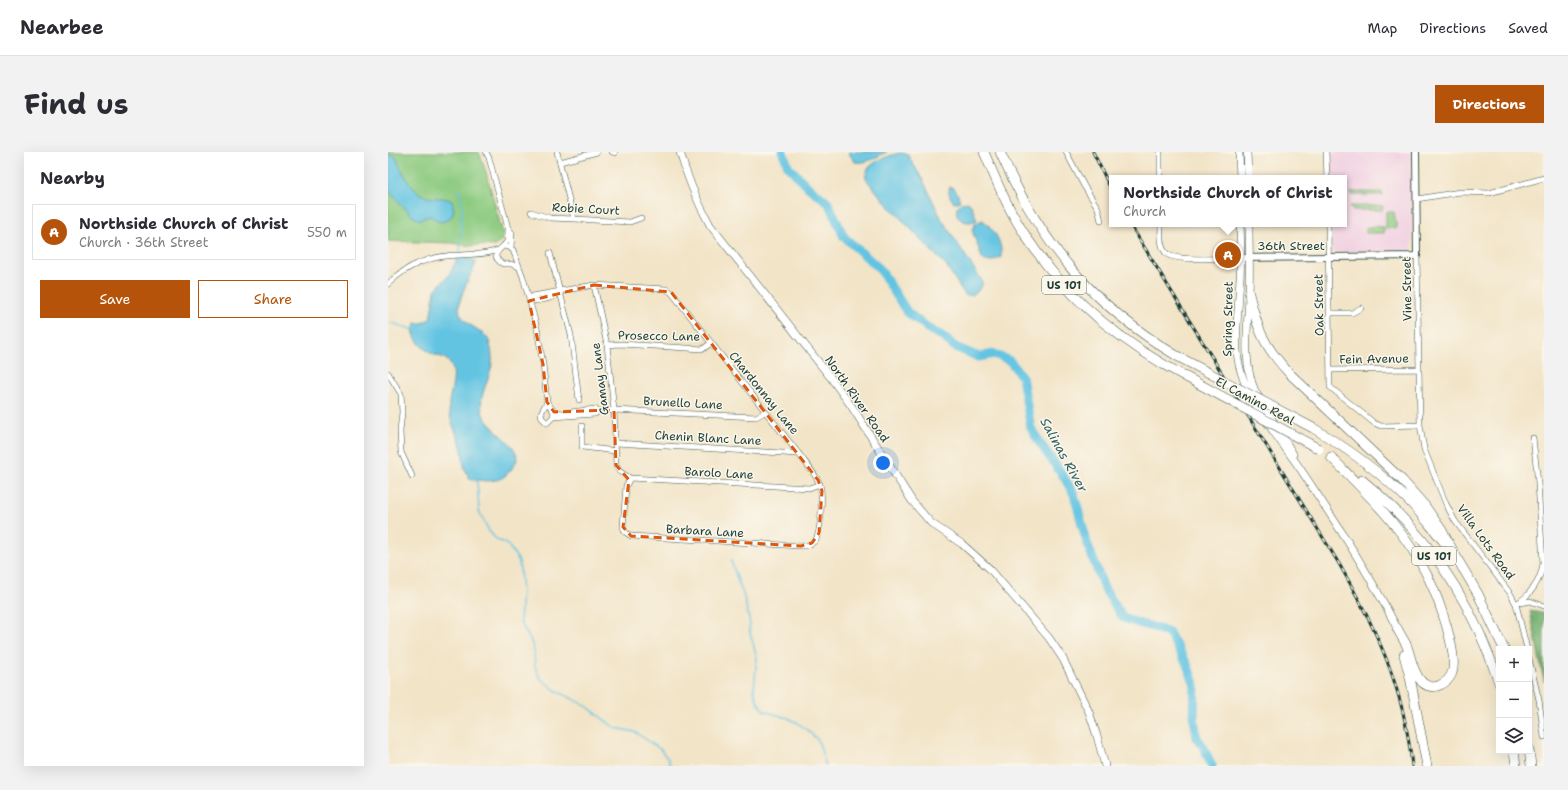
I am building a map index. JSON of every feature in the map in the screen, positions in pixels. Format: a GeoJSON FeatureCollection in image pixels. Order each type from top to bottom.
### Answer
{"type":"FeatureCollection","features":[{"type":"Feature","properties":{"kind":"highway","name":"El Camino Real"},"geometry":{"type":"LineString","coordinates":[[984,152],[1013,214],[1036,250],[1065,286],[1089,311],[1120,336],[1157,362],[1319,449],[1371,487],[1400,514],[1424,541],[1439,561],[1460,595],[1478,629],[1499,682]]}},
{"type":"Feature","properties":{"kind":"highway","name":"El Camino Real"},"geometry":{"type":"LineString","coordinates":[[1000,152],[1015,185],[1048,241],[1077,276],[1124,320],[1177,356],[1313,428],[1340,444],[1374,469],[1407,499],[1448,547],[1463,568],[1493,624],[1503,646]]}},
{"type":"Feature","properties":{"kind":"highway"},"geometry":{"type":"LineString","coordinates":[[1249,294],[1259,329],[1272,354],[1289,373],[1402,480],[1425,506],[1441,529],[1463,568]]}},
{"type":"Feature","properties":{"kind":"highway"},"geometry":{"type":"LineString","coordinates":[[1331,457],[1369,494],[1389,517],[1410,545],[1419,560],[1434,592],[1448,634],[1454,666],[1452,673],[1440,686],[1427,686],[1422,682],[1397,628]]}},
{"type":"Feature","properties":{"kind":"highway"},"geometry":{"type":"LineString","coordinates":[[1397,628],[1410,677],[1427,766]]}},
{"type":"Feature","properties":{"kind":"highway"},"geometry":{"type":"LineString","coordinates":[[1514,754],[1516,766]]}},
{"type":"Feature","properties":{"kind":"highway"},"geometry":{"type":"LineString","coordinates":[[1530,754],[1531,766]]}},
{"type":"Feature","properties":{"kind":"main road","name":"North River Road"},"geometry":{"type":"LineString","coordinates":[[680,152],[690,184],[710,225],[852,407],[912,501],[931,523],[962,544],[990,569],[1049,638],[1063,659],[1086,705],[1097,736],[1105,766]]}},
{"type":"Feature","properties":{"kind":"main road"},"geometry":{"type":"LineString","coordinates":[[1239,152],[1240,175]]}},
{"type":"Feature","properties":{"kind":"main road"},"geometry":{"type":"LineString","coordinates":[[1247,152],[1248,175]]}},
{"type":"Feature","properties":{"kind":"main road","name":"Spring Street"},"geometry":{"type":"LineString","coordinates":[[1240,227],[1241,258],[1237,355],[1246,385],[1258,409],[1300,469],[1382,598],[1397,628]]}},
{"type":"Feature","properties":{"kind":"main road","name":"Spring Street"},"geometry":{"type":"LineString","coordinates":[[1249,227],[1247,356],[1250,381],[1258,398],[1287,443],[1300,469]]}},
{"type":"Feature","properties":{"kind":"street"},"geometry":{"type":"LineString","coordinates":[[486,152],[512,237],[511,248],[523,277],[537,328],[543,364],[546,402],[553,414]]}},
{"type":"Feature","properties":{"kind":"street"},"geometry":{"type":"LineString","coordinates":[[557,152],[574,220]]}},
{"type":"Feature","properties":{"kind":"street"},"geometry":{"type":"LineString","coordinates":[[560,162],[596,152]]}},
{"type":"Feature","properties":{"kind":"street"},"geometry":{"type":"LineString","coordinates":[[1066,152],[1084,186],[1098,208],[1101,221]]}},
{"type":"Feature","properties":{"kind":"street"},"geometry":{"type":"LineString","coordinates":[[1160,152],[1160,175]]}},
{"type":"Feature","properties":{"kind":"street"},"geometry":{"type":"LineString","coordinates":[[1326,152],[1327,175]]}},
{"type":"Feature","properties":{"kind":"street","name":"Vine Street"},"geometry":{"type":"LineString","coordinates":[[1416,152],[1420,425]]}},
{"type":"Feature","properties":{"kind":"street"},"geometry":{"type":"LineString","coordinates":[[1417,199],[1460,192],[1489,193],[1544,178]]}},
{"type":"Feature","properties":{"kind":"street","name":"Robie Court"},"geometry":{"type":"LineString","coordinates":[[531,212],[550,218],[574,220],[630,222],[641,218]]}},
{"type":"Feature","properties":{"kind":"street","name":"36th Street"},"geometry":{"type":"LineString","coordinates":[[1161,227],[1161,239],[1166,253],[1176,258],[1417,256]]}},
{"type":"Feature","properties":{"kind":"street","name":"Oak Street"},"geometry":{"type":"LineString","coordinates":[[1328,227],[1330,387],[1374,423],[1381,426],[1420,425]]}},
{"type":"Feature","properties":{"kind":"street"},"geometry":{"type":"LineString","coordinates":[[388,284],[415,265],[431,258],[446,255],[482,254],[498,250],[507,240],[508,228]]}},
{"type":"Feature","properties":{"kind":"street"},"geometry":{"type":"LineString","coordinates":[[503,246],[511,248]]}},
{"type":"Feature","properties":{"kind":"street"},"geometry":{"type":"LineString","coordinates":[[498,250],[496,254],[499,261]]}},
{"type":"Feature","properties":{"kind":"street"},"geometry":{"type":"LineString","coordinates":[[550,253],[571,335],[579,400]]}},
{"type":"Feature","properties":{"kind":"street"},"geometry":{"type":"LineString","coordinates":[[482,254],[489,256],[503,264],[510,264],[519,267]]}},
{"type":"Feature","properties":{"kind":"street"},"geometry":{"type":"LineString","coordinates":[[510,264],[515,257]]}},
{"type":"Feature","properties":{"kind":"street"},"geometry":{"type":"LineString","coordinates":[[529,300],[537,301],[556,296],[560,292],[594,286]]}},
{"type":"Feature","properties":{"kind":"street","name":"Chardonnay Lane"},"geometry":{"type":"LineString","coordinates":[[594,286],[668,290],[671,292],[799,454],[820,484]]}},
{"type":"Feature","properties":{"kind":"street","name":"Gamay Lane"},"geometry":{"type":"LineString","coordinates":[[594,286],[607,345],[614,410],[616,465],[619,471]]}},
{"type":"Feature","properties":{"kind":"street"},"geometry":{"type":"LineString","coordinates":[[1329,313],[1352,313],[1361,308]]}},
{"type":"Feature","properties":{"kind":"street","name":"Prosecco Lane"},"geometry":{"type":"LineString","coordinates":[[607,345],[621,344],[703,348],[711,343]]}},
{"type":"Feature","properties":{"kind":"street","name":"Fein Avenue"},"geometry":{"type":"LineString","coordinates":[[1330,370],[1419,368]]}},
{"type":"Feature","properties":{"kind":"street"},"geometry":{"type":"LineString","coordinates":[[388,373],[401,394],[402,412],[400,431],[402,452],[412,476]]}},
{"type":"Feature","properties":{"kind":"street","name":"Brunello Lane"},"geometry":{"type":"LineString","coordinates":[[546,402],[541,413],[542,418],[547,423],[553,414],[561,418],[614,410],[756,417],[765,412]]}},
{"type":"Feature","properties":{"kind":"street","name":"Villa Lots Road"},"geometry":{"type":"LineString","coordinates":[[1420,425],[1424,449],[1446,504],[1455,520],[1504,583],[1516,604],[1526,646]]}},
{"type":"Feature","properties":{"kind":"street"},"geometry":{"type":"LineString","coordinates":[[582,426],[582,447],[616,451]]}},
{"type":"Feature","properties":{"kind":"street"},"geometry":{"type":"LineString","coordinates":[[1516,604],[1524,600],[1533,589],[1542,572],[1544,563],[1533,438]]}},
{"type":"Feature","properties":{"kind":"street","name":"Chenin Blanc Lane"},"geometry":{"type":"LineString","coordinates":[[616,443],[799,454]]}},
{"type":"Feature","properties":{"kind":"street","name":"Barolo Lane"},"geometry":{"type":"LineString","coordinates":[[619,471],[630,478],[809,488],[820,484]]}},
{"type":"Feature","properties":{"kind":"street","name":"Barbara Lane"},"geometry":{"type":"LineString","coordinates":[[630,478],[626,492],[623,527],[625,532],[636,538],[807,546],[816,539],[819,533],[822,491],[820,484]]}},
{"type":"Feature","properties":{"kind":"street"},"geometry":{"type":"LineString","coordinates":[[1516,604],[1530,601],[1544,606]]}},
{"type":"Feature","properties":{"kind":"street"},"geometry":{"type":"LineString","coordinates":[[1532,671],[1539,700],[1544,737]]}},
{"type":"Feature","properties":{"kind":"highlighted area"},"geometry":{"type":"Polygon","coordinates":[[[594,285],[671,292],[818,480],[822,491],[819,533],[812,543],[801,546],[631,536],[623,527],[629,480],[616,465],[614,410],[554,412],[547,402],[543,364],[529,301],[594,285]]]}},
{"type":"Feature","properties":{"kind":"shaded area"},"geometry":{"type":"Polygon","coordinates":[[[1331,152],[1412,152],[1412,250],[1332,252],[1332,227],[1347,227],[1347,175],[1331,175],[1331,152]]]}},
{"type":"Feature","properties":{"kind":"green space"},"geometry":{"type":"Polygon","coordinates":[[[388,152],[479,152],[504,238],[495,246],[469,246],[452,243],[388,241],[388,152]]]}},
{"type":"Feature","properties":{"kind":"green space"},"geometry":{"type":"Polygon","coordinates":[[[1351,192],[1382,192],[1383,195],[1352,195],[1351,192]]]}},
{"type":"Feature","properties":{"kind":"green space"},"geometry":{"type":"Polygon","coordinates":[[[1350,206],[1383,206],[1382,210],[1353,210],[1350,206]]]}},
{"type":"Feature","properties":{"kind":"green space"},"geometry":{"type":"Polygon","coordinates":[[[1386,212],[1394,212],[1397,228],[1386,229],[1386,212]]]}},
{"type":"Feature","properties":{"kind":"green space"},"geometry":{"type":"Polygon","coordinates":[[[1372,226],[1384,227],[1384,233],[1366,233],[1366,227],[1371,227],[1371,230],[1372,226]]]}},
{"type":"Feature","properties":{"kind":"green space"},"geometry":{"type":"Polygon","coordinates":[[[1530,611],[1542,613],[1544,616],[1544,682],[1530,611]]]}},
{"type":"Feature","properties":{"kind":"water"},"geometry":{"type":"Polygon","coordinates":[[[848,152],[887,152],[871,160],[855,162],[848,152]]]}},
{"type":"Feature","properties":{"kind":"water"},"geometry":{"type":"Polygon","coordinates":[[[900,153],[907,154],[923,180],[941,218],[982,281],[981,288],[972,295],[965,295],[947,267],[886,203],[866,179],[868,169],[877,161],[900,153]]]}},
{"type":"Feature","properties":{"kind":"water"},"geometry":{"type":"Polygon","coordinates":[[[388,154],[396,157],[407,180],[421,194],[427,197],[452,201],[454,210],[452,216],[446,221],[440,222],[430,216],[419,220],[412,216],[388,190],[388,154]]]}},
{"type":"Feature","properties":{"kind":"water"},"geometry":{"type":"Polygon","coordinates":[[[950,187],[954,188],[960,201],[954,203],[949,193],[950,187]]]}},
{"type":"Feature","properties":{"kind":"water"},"geometry":{"type":"Polygon","coordinates":[[[967,202],[971,205],[977,220],[965,222],[957,215],[957,207],[961,203],[967,202]]]}},
{"type":"Feature","properties":{"kind":"water"},"geometry":{"type":"Polygon","coordinates":[[[983,220],[994,232],[1001,246],[1001,257],[992,261],[985,261],[982,258],[972,230],[976,223],[983,220]]]}},
{"type":"Feature","properties":{"kind":"water"},"geometry":{"type":"Polygon","coordinates":[[[461,258],[474,260],[476,263],[461,298],[459,308],[460,313],[467,322],[485,335],[488,339],[492,353],[492,364],[483,392],[481,407],[486,420],[513,448],[517,459],[514,466],[505,476],[491,481],[470,479],[467,474],[462,450],[451,421],[449,409],[453,378],[452,368],[450,363],[445,359],[432,354],[420,345],[414,332],[416,323],[422,323],[430,319],[435,290],[449,275],[457,259],[461,258]]]}},
{"type":"Feature","properties":{"kind":"waterway","name":"Salinas River"},"geometry":{"type":"LineString","coordinates":[[783,152],[788,166],[809,188],[828,202],[844,237],[880,269],[907,312],[932,331],[942,336],[955,347],[979,357],[994,354],[1010,361],[1022,377],[1031,428],[1074,494],[1087,543],[1104,588],[1123,618],[1169,633],[1187,664],[1195,686],[1194,719],[1197,738],[1203,746],[1212,766]]}},
{"type":"Feature","properties":{"kind":"waterway"},"geometry":{"type":"LineString","coordinates":[[459,189],[463,209],[461,219],[460,260]]}},
{"type":"Feature","properties":{"kind":"waterway"},"geometry":{"type":"LineString","coordinates":[[388,322],[415,330]]}},
{"type":"Feature","properties":{"kind":"waterway"},"geometry":{"type":"LineString","coordinates":[[477,479],[479,511],[489,531],[496,539],[508,545],[519,561],[522,591],[520,622],[531,641],[534,651],[535,667],[540,678],[555,690],[585,705],[615,728],[635,732],[660,749],[668,759],[670,766]]}},
{"type":"Feature","properties":{"kind":"waterway"},"geometry":{"type":"LineString","coordinates":[[731,561],[744,597],[750,624],[749,629],[757,658],[754,689],[757,701],[764,711],[788,718],[798,723],[818,740],[826,766]]}},
{"type":"Feature","properties":{"kind":"railway"},"geometry":{"type":"LineString","coordinates":[[1093,152],[1109,185]]}},
{"type":"Feature","properties":{"kind":"railway"},"geometry":{"type":"LineString","coordinates":[[1132,227],[1338,562],[1365,611],[1387,660],[1403,710],[1412,766]]}},
{"type":"Feature","properties":{"kind":"place","name":"Northside Church of Christ"},"geometry":{"type":"Point","coordinates":[1228,255]}}]}
